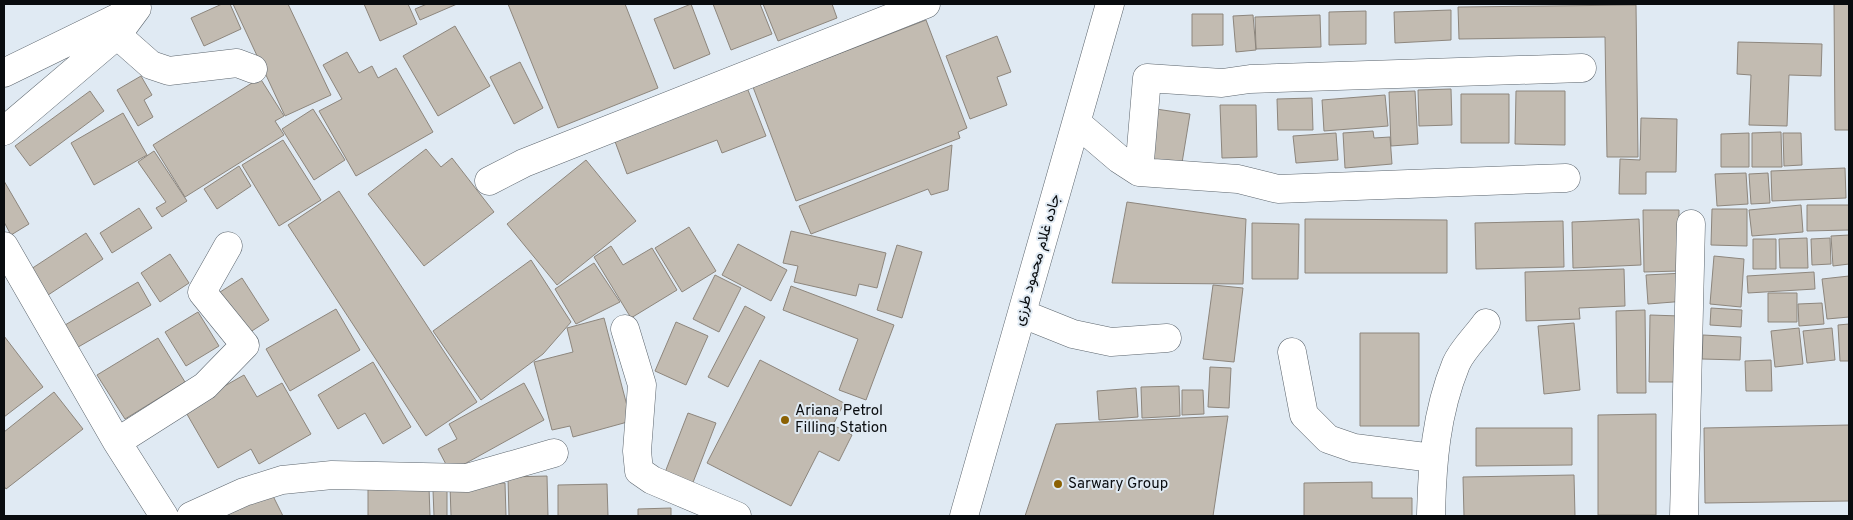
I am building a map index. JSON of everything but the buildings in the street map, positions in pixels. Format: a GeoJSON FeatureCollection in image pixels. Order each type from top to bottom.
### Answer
{"type":"FeatureCollection","features":[{"type":"Feature","properties":{"kind":"street"},"geometry":{"type":"LineString","coordinates":[[489,180],[524,163],[926,4]]}},
{"type":"Feature","properties":{"kind":"street","name":"جاده غلام‌ محمود طرزی"},"geometry":{"type":"LineString","coordinates":[[964,516],[1078,124],[1110,4]]}},
{"type":"Feature","properties":{"kind":"street"},"geometry":{"type":"LineString","coordinates":[[4,131],[117,35],[142,6]]}},
{"type":"Feature","properties":{"kind":"street"},"geometry":{"type":"LineString","coordinates":[[4,73],[142,6]]}},
{"type":"Feature","properties":{"kind":"street"},"geometry":{"type":"LineString","coordinates":[[117,35],[151,64],[169,71],[237,63],[254,69]]}},
{"type":"Feature","properties":{"kind":"street"},"geometry":{"type":"LineString","coordinates":[[1139,172],[1147,78],[1222,83],[1250,79],[1582,68]]}},
{"type":"Feature","properties":{"kind":"street"},"geometry":{"type":"LineString","coordinates":[[1078,124],[1119,159],[1139,172],[1238,179],[1278,189],[1566,178]]}},
{"type":"Feature","properties":{"kind":"street"},"geometry":{"type":"LineString","coordinates":[[1684,516],[1691,224]]}},
{"type":"Feature","properties":{"kind":"street"},"geometry":{"type":"LineString","coordinates":[[4,246],[117,442],[164,516]]}},
{"type":"Feature","properties":{"kind":"street"},"geometry":{"type":"LineString","coordinates":[[117,442],[205,386],[246,345],[202,292],[228,246]]}},
{"type":"Feature","properties":{"kind":"street"},"geometry":{"type":"LineString","coordinates":[[1023,314],[1073,334],[1111,342],[1167,338]]}},
{"type":"Feature","properties":{"kind":"street"},"geometry":{"type":"LineString","coordinates":[[1432,516],[1433,458],[1436,431],[1457,362],[1486,323]]}},
{"type":"Feature","properties":{"kind":"street"},"geometry":{"type":"LineString","coordinates":[[625,329],[642,385],[637,451],[639,471],[652,480],[737,516]]}},
{"type":"Feature","properties":{"kind":"street"},"geometry":{"type":"LineString","coordinates":[[1292,352],[1304,415],[1328,438],[1354,448],[1433,458]]}},
{"type":"Feature","properties":{"kind":"street"},"geometry":{"type":"LineString","coordinates":[[191,516],[244,492],[282,480],[332,475],[467,478],[554,453]]}},
{"type":"Feature","properties":{"kind":"place","name":"Ariana Petrol Filling Station"},"geometry":{"type":"Point","coordinates":[785,420]}},
{"type":"Feature","properties":{"kind":"place","name":"Sarwary Group"},"geometry":{"type":"Point","coordinates":[1058,484]}}]}
